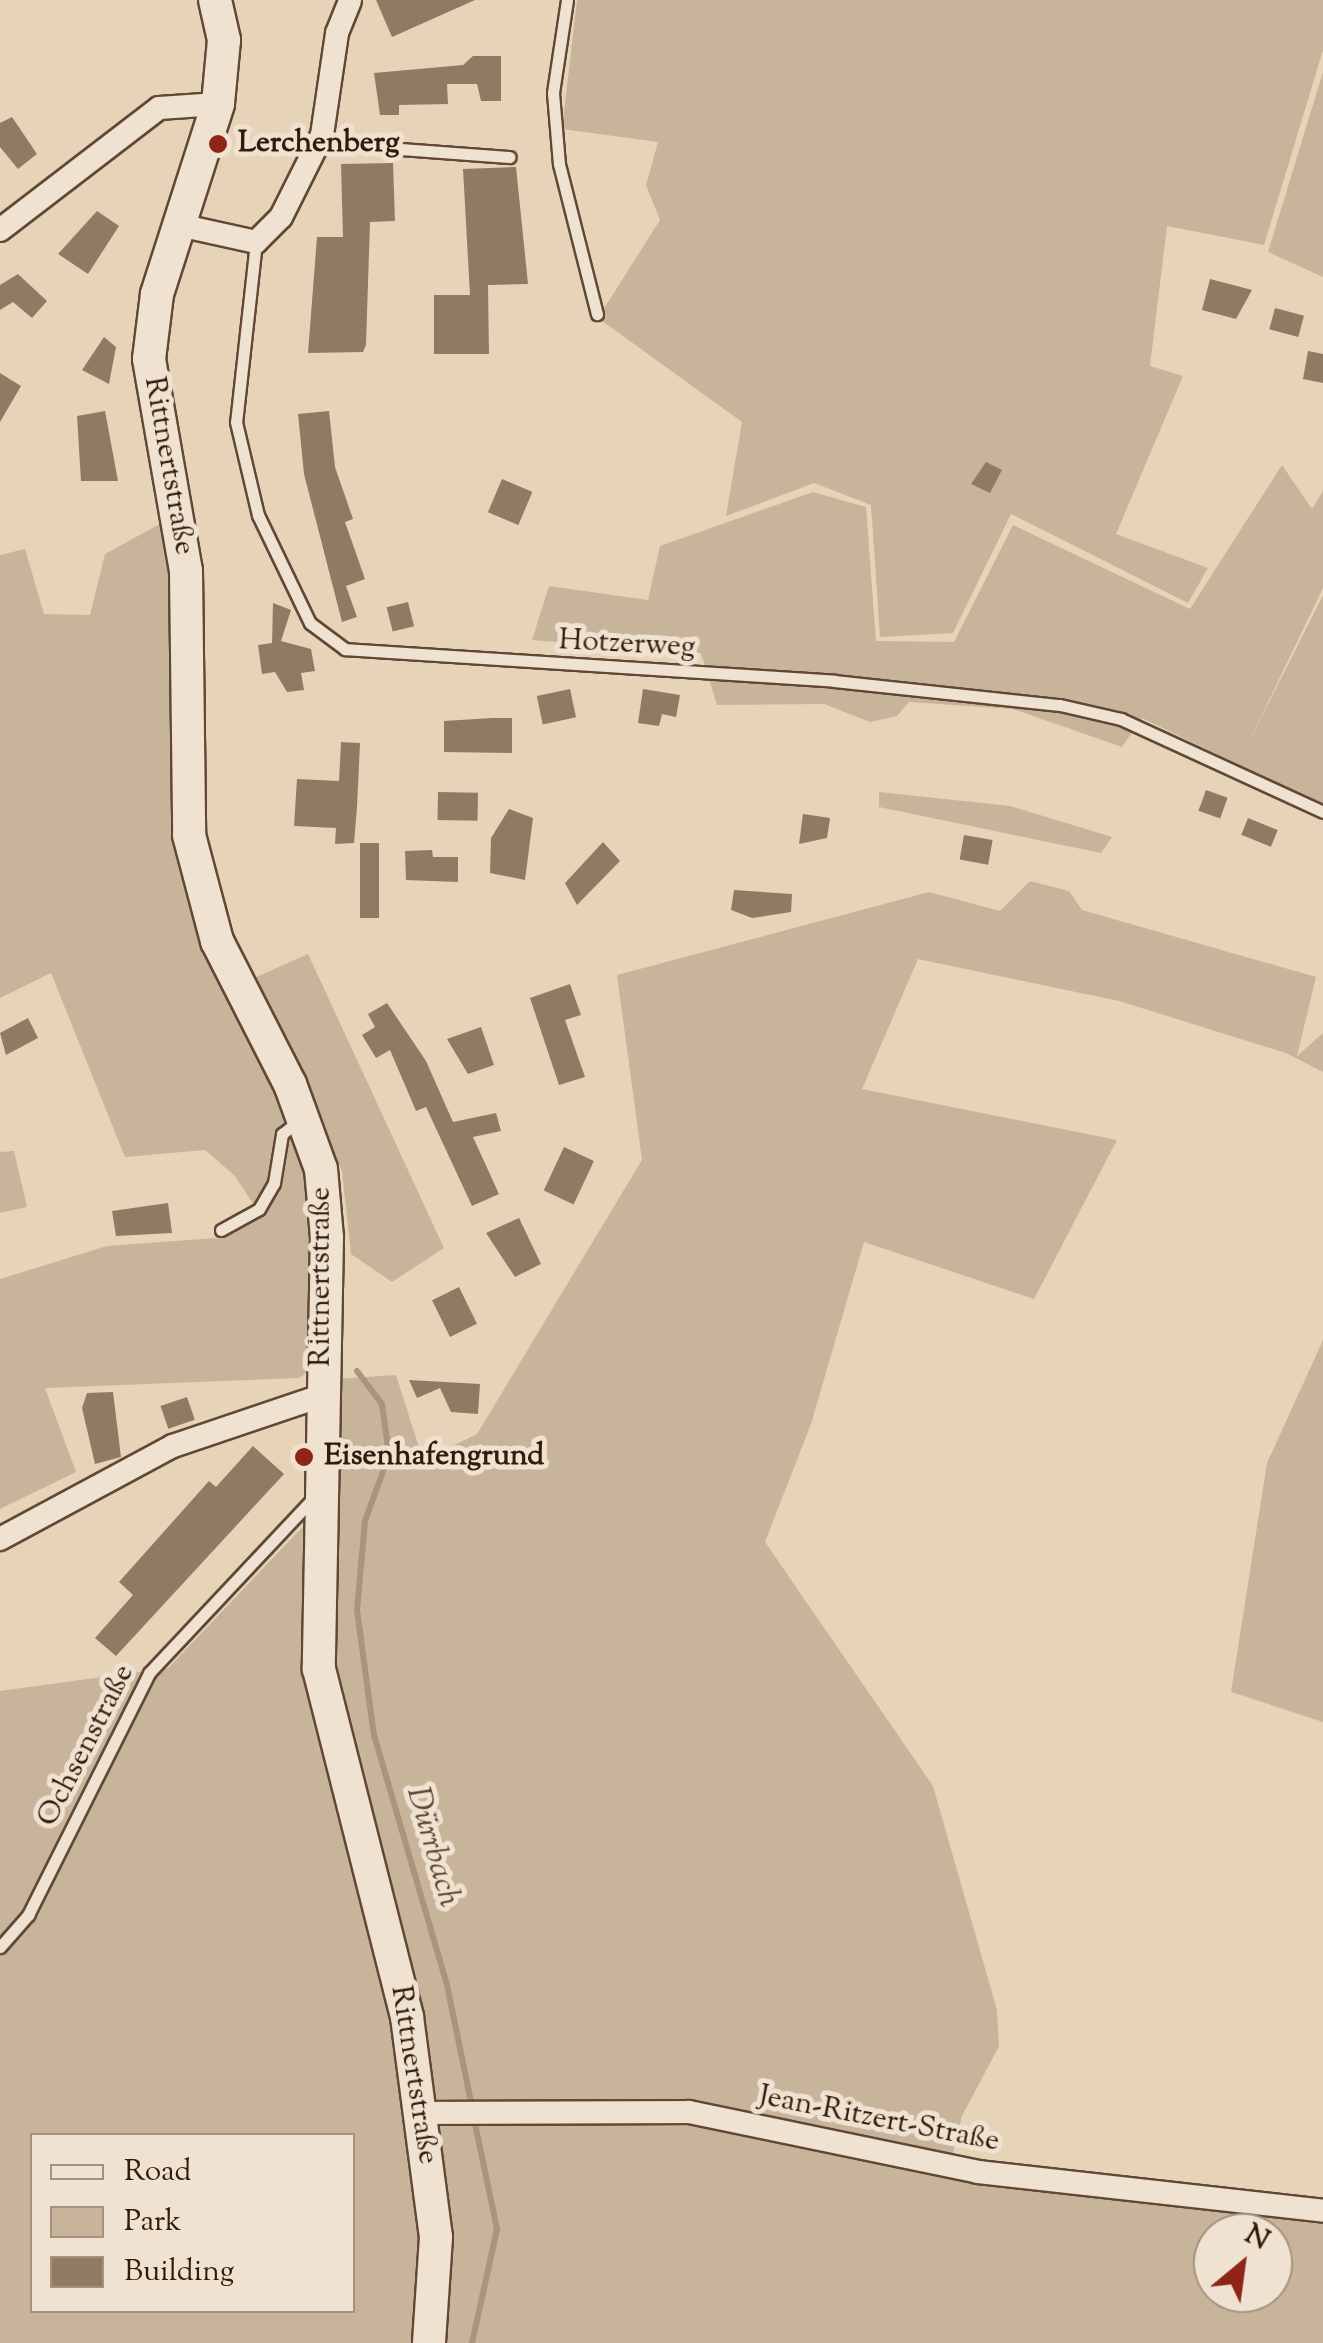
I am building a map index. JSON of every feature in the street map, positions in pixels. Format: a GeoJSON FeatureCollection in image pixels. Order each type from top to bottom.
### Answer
{"type":"FeatureCollection","features":[{"type":"Feature","properties":{"kind":"street","name":"Rittnertstraße"},"geometry":{"type":"LineString","coordinates":[[215,0],[224,40],[218,104],[156,294],[150,359],[186,571],[189,835],[216,941],[304,1116],[326,1202],[318,1493],[319,1670],[407,2018],[438,2112],[429,2343]]}},
{"type":"Feature","properties":{"kind":"street"},"geometry":{"type":"LineString","coordinates":[[179,224],[256,242],[280,217],[319,143],[350,0]]}},
{"type":"Feature","properties":{"kind":"street"},"geometry":{"type":"LineString","coordinates":[[0,230],[159,108],[218,104]]}},
{"type":"Feature","properties":{"kind":"street"},"geometry":{"type":"LineString","coordinates":[[0,1538],[173,1446],[321,1396]]}},
{"type":"Feature","properties":{"kind":"street","name":"Jean-Ritzert-Straße"},"geometry":{"type":"LineString","coordinates":[[438,2112],[688,2112],[978,2172],[1323,2211]]}},
{"type":"Feature","properties":{"kind":"lane"},"geometry":{"type":"LineString","coordinates":[[566,0],[552,93],[558,164],[597,314]]}},
{"type":"Feature","properties":{"kind":"lane"},"geometry":{"type":"LineString","coordinates":[[319,143],[509,158]]}},
{"type":"Feature","properties":{"kind":"lane","name":"Hotzerweg"},"geometry":{"type":"LineString","coordinates":[[256,242],[236,422],[258,515],[301,605],[310,623],[346,649],[834,681],[1060,705],[1121,719],[1323,812]]}},
{"type":"Feature","properties":{"kind":"lane"},"geometry":{"type":"LineString","coordinates":[[220,1230],[259,1208],[274,1183],[282,1134],[304,1116]]}},
{"type":"Feature","properties":{"kind":"lane","name":"Ochsenstraße"},"geometry":{"type":"LineString","coordinates":[[0,1948],[28,1915],[149,1673],[318,1493]]}},
{"type":"Feature","properties":{"kind":"green space"},"geometry":{"type":"Polygon","coordinates":[[[577,0],[1323,0],[1323,50],[1264,245],[1167,226],[1150,366],[1183,376],[1116,534],[1208,568],[1188,603],[1011,514],[953,633],[880,637],[871,505],[814,483],[726,516],[742,422],[598,318],[660,220],[646,185],[658,142],[562,129],[577,0]]]}},
{"type":"Feature","properties":{"kind":"green space"},"geometry":{"type":"Polygon","coordinates":[[[1323,72],[1323,277],[1268,252],[1323,72]]]}},
{"type":"Feature","properties":{"kind":"green space"},"geometry":{"type":"Polygon","coordinates":[[[1282,465],[1312,509],[1323,491],[1323,588],[1247,746],[1323,595],[1323,806],[1142,718],[1122,747],[1013,709],[909,702],[897,716],[870,722],[824,704],[717,705],[701,653],[532,640],[549,586],[648,600],[660,546],[813,492],[866,507],[876,641],[954,642],[1013,525],[1190,609],[1282,465]]]}},
{"type":"Feature","properties":{"kind":"green space"},"geometry":{"type":"Polygon","coordinates":[[[158,525],[168,526],[181,843],[317,1192],[318,1364],[299,1378],[45,1388],[76,1472],[0,1509],[0,1279],[107,1246],[216,1238],[262,1217],[235,1176],[205,1150],[125,1157],[51,973],[0,998],[0,555],[25,549],[44,614],[90,615],[105,554],[158,525]]]}},
{"type":"Feature","properties":{"kind":"green space"},"geometry":{"type":"Polygon","coordinates":[[[879,792],[1010,806],[1112,837],[1101,853],[879,807],[879,792]]]}},
{"type":"Feature","properties":{"kind":"green space"},"geometry":{"type":"Polygon","coordinates":[[[1030,881],[1069,891],[1082,910],[1316,977],[1297,1056],[1323,1033],[1323,1072],[1286,1053],[1119,1001],[918,959],[862,1089],[1117,1140],[1034,1299],[864,1242],[811,1424],[765,1542],[933,1786],[997,2010],[999,2046],[962,2116],[948,2173],[1267,2213],[1193,2213],[1193,2313],[1293,2313],[1293,2216],[1323,2220],[1323,2343],[0,2343],[0,1691],[168,1668],[334,1494],[334,1379],[396,1375],[423,1460],[477,1434],[642,1160],[617,975],[929,892],[1000,911],[1030,881]]]}},
{"type":"Feature","properties":{"kind":"green space"},"geometry":{"type":"Polygon","coordinates":[[[308,954],[444,1248],[392,1282],[351,1254],[342,1171],[254,978],[308,954]]]}},
{"type":"Feature","properties":{"kind":"green space"},"geometry":{"type":"Polygon","coordinates":[[[14,1151],[27,1207],[0,1213],[0,1152],[14,1151]]]}},
{"type":"Feature","properties":{"kind":"green space"},"geometry":{"type":"Polygon","coordinates":[[[1323,1340],[1323,1722],[1231,1692],[1267,1463],[1323,1340]]]}},
{"type":"Feature","properties":{"kind":"building"},"geometry":{"type":"Polygon","coordinates":[[[376,0],[475,0],[392,37],[376,0]]]}},
{"type":"Feature","properties":{"kind":"building"},"geometry":{"type":"Polygon","coordinates":[[[473,56],[501,56],[501,101],[481,101],[477,84],[447,84],[448,104],[399,105],[399,115],[380,115],[374,73],[463,65],[473,56]]]}},
{"type":"Feature","properties":{"kind":"building"},"geometry":{"type":"Polygon","coordinates":[[[12,117],[37,154],[18,169],[0,147],[0,123],[12,117]]]}},
{"type":"Feature","properties":{"kind":"building"},"geometry":{"type":"Polygon","coordinates":[[[393,163],[395,221],[370,222],[363,352],[308,353],[317,237],[343,237],[341,164],[393,163]]]}},
{"type":"Feature","properties":{"kind":"building"},"geometry":{"type":"Polygon","coordinates":[[[516,167],[528,284],[488,285],[489,354],[434,354],[434,295],[470,295],[463,169],[516,167]]]}},
{"type":"Feature","properties":{"kind":"building"},"geometry":{"type":"Polygon","coordinates":[[[97,211],[119,226],[88,274],[58,254],[97,211]]]}},
{"type":"Feature","properties":{"kind":"building"},"geometry":{"type":"Polygon","coordinates":[[[18,274],[47,301],[32,318],[13,302],[0,310],[0,285],[18,274]]]}},
{"type":"Feature","properties":{"kind":"building"},"geometry":{"type":"Polygon","coordinates":[[[1210,279],[1252,290],[1236,319],[1202,310],[1210,279]]]}},
{"type":"Feature","properties":{"kind":"building"},"geometry":{"type":"Polygon","coordinates":[[[1275,308],[1304,316],[1298,337],[1269,329],[1275,308]]]}},
{"type":"Feature","properties":{"kind":"building"},"geometry":{"type":"Polygon","coordinates":[[[104,337],[116,347],[109,384],[82,370],[104,337]]]}},
{"type":"Feature","properties":{"kind":"building"},"geometry":{"type":"Polygon","coordinates":[[[1308,351],[1323,354],[1323,383],[1303,379],[1308,351]]]}},
{"type":"Feature","properties":{"kind":"building"},"geometry":{"type":"Polygon","coordinates":[[[0,373],[21,386],[0,422],[0,373]]]}},
{"type":"Feature","properties":{"kind":"building"},"geometry":{"type":"Polygon","coordinates":[[[105,411],[118,481],[81,481],[77,416],[105,411]]]}},
{"type":"Feature","properties":{"kind":"building"},"geometry":{"type":"Polygon","coordinates":[[[329,411],[335,467],[353,519],[345,522],[365,579],[346,586],[357,617],[342,622],[304,474],[298,414],[329,411]]]}},
{"type":"Feature","properties":{"kind":"building"},"geometry":{"type":"Polygon","coordinates":[[[986,462],[1002,470],[990,493],[971,484],[986,462]]]}},
{"type":"Feature","properties":{"kind":"building"},"geometry":{"type":"Polygon","coordinates":[[[502,479],[532,492],[518,525],[488,512],[502,479]]]}},
{"type":"Feature","properties":{"kind":"building"},"geometry":{"type":"Polygon","coordinates":[[[408,602],[414,626],[393,632],[387,607],[408,602]]]}},
{"type":"Feature","properties":{"kind":"building"},"geometry":{"type":"Polygon","coordinates":[[[273,603],[291,610],[281,641],[311,649],[315,671],[301,673],[304,690],[287,692],[275,672],[262,674],[258,645],[272,643],[273,603]]]}},
{"type":"Feature","properties":{"kind":"building"},"geometry":{"type":"Polygon","coordinates":[[[570,689],[576,717],[543,724],[537,696],[570,689]]]}},
{"type":"Feature","properties":{"kind":"building"},"geometry":{"type":"Polygon","coordinates":[[[643,689],[680,695],[676,717],[662,714],[659,726],[638,723],[643,689]]]}},
{"type":"Feature","properties":{"kind":"building"},"geometry":{"type":"Polygon","coordinates":[[[512,718],[512,753],[444,752],[444,721],[512,718]]]}},
{"type":"Feature","properties":{"kind":"building"},"geometry":{"type":"Polygon","coordinates":[[[341,742],[360,743],[357,807],[354,843],[335,844],[336,828],[294,826],[297,779],[339,781],[341,742]]]}},
{"type":"Feature","properties":{"kind":"building"},"geometry":{"type":"Polygon","coordinates":[[[1206,790],[1228,798],[1220,819],[1198,811],[1206,790]]]}},
{"type":"Feature","properties":{"kind":"building"},"geometry":{"type":"Polygon","coordinates":[[[438,792],[478,793],[478,821],[438,820],[438,792]]]}},
{"type":"Feature","properties":{"kind":"building"},"geometry":{"type":"Polygon","coordinates":[[[509,809],[533,818],[525,880],[490,873],[491,838],[509,809]]]}},
{"type":"Feature","properties":{"kind":"building"},"geometry":{"type":"Polygon","coordinates":[[[803,814],[830,818],[827,838],[799,844],[803,814]]]}},
{"type":"Feature","properties":{"kind":"building"},"geometry":{"type":"Polygon","coordinates":[[[1248,818],[1278,830],[1271,847],[1241,835],[1248,818]]]}},
{"type":"Feature","properties":{"kind":"building"},"geometry":{"type":"Polygon","coordinates":[[[964,835],[993,840],[988,865],[960,860],[964,835]]]}},
{"type":"Feature","properties":{"kind":"building"},"geometry":{"type":"Polygon","coordinates":[[[603,842],[620,861],[577,905],[565,883],[603,842]]]}},
{"type":"Feature","properties":{"kind":"building"},"geometry":{"type":"Polygon","coordinates":[[[360,843],[379,843],[379,918],[360,918],[360,843]]]}},
{"type":"Feature","properties":{"kind":"building"},"geometry":{"type":"Polygon","coordinates":[[[432,850],[433,857],[458,857],[458,882],[406,880],[405,851],[432,850]]]}},
{"type":"Feature","properties":{"kind":"building"},"geometry":{"type":"Polygon","coordinates":[[[734,890],[792,894],[791,912],[752,918],[731,910],[734,890]]]}},
{"type":"Feature","properties":{"kind":"building"},"geometry":{"type":"Polygon","coordinates":[[[570,984],[581,1015],[565,1020],[585,1077],[559,1085],[530,998],[570,984]]]}},
{"type":"Feature","properties":{"kind":"building"},"geometry":{"type":"Polygon","coordinates":[[[387,1003],[426,1061],[453,1122],[496,1113],[501,1131],[473,1137],[499,1194],[472,1206],[426,1107],[416,1111],[390,1050],[376,1058],[362,1035],[375,1027],[368,1014],[387,1003]]]}},
{"type":"Feature","properties":{"kind":"building"},"geometry":{"type":"Polygon","coordinates":[[[28,1018],[38,1038],[6,1055],[0,1033],[28,1018]]]}},
{"type":"Feature","properties":{"kind":"building"},"geometry":{"type":"Polygon","coordinates":[[[481,1027],[494,1065],[468,1074],[447,1039],[481,1027]]]}},
{"type":"Feature","properties":{"kind":"building"},"geometry":{"type":"Polygon","coordinates":[[[564,1147],[594,1161],[574,1204],[544,1191],[564,1147]]]}},
{"type":"Feature","properties":{"kind":"building"},"geometry":{"type":"Polygon","coordinates":[[[168,1203],[172,1233],[116,1236],[112,1211],[168,1203]]]}},
{"type":"Feature","properties":{"kind":"building"},"geometry":{"type":"Polygon","coordinates":[[[519,1218],[541,1264],[515,1277],[486,1233],[519,1218]]]}},
{"type":"Feature","properties":{"kind":"building"},"geometry":{"type":"Polygon","coordinates":[[[459,1287],[477,1324],[450,1337],[432,1300],[459,1287]]]}},
{"type":"Feature","properties":{"kind":"building"},"geometry":{"type":"Polygon","coordinates":[[[409,1380],[480,1384],[478,1414],[451,1412],[440,1388],[417,1398],[409,1380]]]}},
{"type":"Feature","properties":{"kind":"building"},"geometry":{"type":"Polygon","coordinates":[[[113,1392],[121,1457],[95,1464],[82,1408],[87,1393],[113,1392]]]}},
{"type":"Feature","properties":{"kind":"building"},"geometry":{"type":"Polygon","coordinates":[[[187,1397],[195,1420],[168,1429],[161,1406],[187,1397]]]}},
{"type":"Feature","properties":{"kind":"building"},"geometry":{"type":"Polygon","coordinates":[[[253,1446],[284,1474],[116,1656],[95,1638],[133,1595],[119,1582],[209,1481],[216,1487],[253,1446]]]}},
{"type":"Feature","properties":{"kind":"waterway","name":"Dürrbach"},"geometry":{"type":"LineString","coordinates":[[357,1371],[382,1404],[389,1455],[365,1521],[357,1610],[374,1735],[447,1985],[472,2107]]}},
{"type":"Feature","properties":{"kind":"waterway","name":"Dürrbach"},"geometry":{"type":"LineString","coordinates":[[472,2343],[497,2229],[474,2119]]}},
{"type":"Feature","properties":{"kind":"place","name":"Lerchenberg"},"geometry":{"type":"Point","coordinates":[218,144]}},
{"type":"Feature","properties":{"kind":"place","name":"Eisenhafengrund"},"geometry":{"type":"Point","coordinates":[304,1457]}}]}
